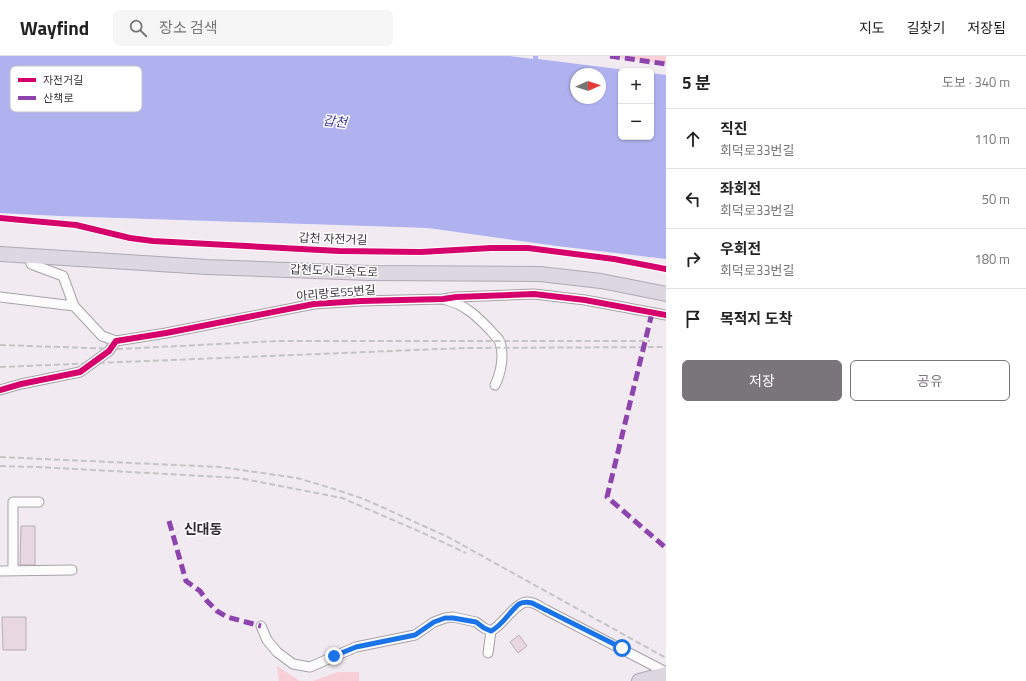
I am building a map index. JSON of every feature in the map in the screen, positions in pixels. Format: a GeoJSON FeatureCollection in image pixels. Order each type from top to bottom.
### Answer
{"type":"FeatureCollection","features":[{"type":"Feature","properties":{"kind":"highway","name":"갑천도시고속도로"},"geometry":{"type":"LineString","coordinates":[[0,254],[207,267],[362,272],[540,274],[601,281],[666,294]]}},
{"type":"Feature","properties":{"kind":"highway","name":"갑천도시고속도로"},"geometry":{"type":"LineString","coordinates":[[0,264],[31,264],[208,275],[370,282],[541,282],[599,289],[666,302]]}},
{"type":"Feature","properties":{"kind":"highway"},"geometry":{"type":"LineString","coordinates":[[639,681],[662,674]]}},
{"type":"Feature","properties":{"kind":"street"},"geometry":{"type":"LineString","coordinates":[[0,390],[20,384],[80,372],[109,351],[116,341],[102,336],[74,306],[63,276],[31,264]]}},
{"type":"Feature","properties":{"kind":"street","name":"아리랑로55번길"},"geometry":{"type":"LineString","coordinates":[[116,341],[173,332],[314,304],[361,301],[442,299],[534,294],[585,300],[666,315]]}},
{"type":"Feature","properties":{"kind":"street"},"geometry":{"type":"LineString","coordinates":[[0,297],[74,306]]}},
{"type":"Feature","properties":{"kind":"street"},"geometry":{"type":"LineString","coordinates":[[442,299],[456,302],[468,310],[483,322],[499,340],[502,353],[502,362],[495,385]]}},
{"type":"Feature","properties":{"kind":"street"},"geometry":{"type":"LineString","coordinates":[[13,571],[13,502],[39,502]]}},
{"type":"Feature","properties":{"kind":"street"},"geometry":{"type":"LineString","coordinates":[[0,571],[72,570]]}},
{"type":"Feature","properties":{"kind":"street"},"geometry":{"type":"LineString","coordinates":[[488,653],[491,631],[505,620],[520,604],[527,602],[532,603],[662,674]]}},
{"type":"Feature","properties":{"kind":"street"},"geometry":{"type":"LineString","coordinates":[[261,626],[268,640],[277,652],[294,664],[310,667],[356,647],[415,635],[434,622],[445,618],[476,622],[491,631]]}},
{"type":"Feature","properties":{"kind":"shaded area"},"geometry":{"type":"Polygon","coordinates":[[[610,56],[666,56],[666,64],[610,56]]]}},
{"type":"Feature","properties":{"kind":"shaded area"},"geometry":{"type":"Polygon","coordinates":[[[277,666],[300,681],[279,681],[277,666]]]}},
{"type":"Feature","properties":{"kind":"shaded area"},"geometry":{"type":"Polygon","coordinates":[[[338,672],[359,672],[359,681],[313,681],[338,672]]]}},
{"type":"Feature","properties":{"kind":"water","name":"갑천"},"geometry":{"type":"Polygon","coordinates":[[[0,56],[510,56],[533,59],[533,56],[538,56],[538,59],[618,69],[618,140],[654,140],[654,73],[666,75],[666,259],[428,228],[0,213],[0,56]]]}},
{"type":"Feature","properties":{"kind":"building"},"geometry":{"type":"Polygon","coordinates":[[[21,526],[35,526],[35,565],[20,565],[21,526]]]}},
{"type":"Feature","properties":{"kind":"building"},"geometry":{"type":"Polygon","coordinates":[[[2,617],[26,617],[26,650],[3,650],[2,617]]]}},
{"type":"Feature","properties":{"kind":"building"},"geometry":{"type":"Polygon","coordinates":[[[519,635],[527,646],[518,653],[510,642],[519,635]]]}},
{"type":"Feature","properties":{"kind":"railway"},"geometry":{"type":"LineString","coordinates":[[0,345],[119,349],[278,341],[650,341]]}},
{"type":"Feature","properties":{"kind":"railway"},"geometry":{"type":"LineString","coordinates":[[0,367],[465,348],[666,347]]}},
{"type":"Feature","properties":{"kind":"railway"},"geometry":{"type":"LineString","coordinates":[[0,457],[220,467],[297,478],[328,487],[364,499],[448,537],[666,658]]}},
{"type":"Feature","properties":{"kind":"railway"},"geometry":{"type":"LineString","coordinates":[[0,466],[239,478],[342,498],[466,553]]}},
{"type":"Feature","properties":{"kind":"marked path"},"geometry":{"type":"LineString","coordinates":[[610,56],[666,64]]}},
{"type":"Feature","properties":{"kind":"marked path"},"geometry":{"type":"LineString","coordinates":[[652,313],[607,497],[666,548]]}},
{"type":"Feature","properties":{"kind":"marked path"},"geometry":{"type":"LineString","coordinates":[[169,521],[186,581],[200,591],[217,611],[227,617],[261,626]]}},
{"type":"Feature","properties":{"kind":"cycle path","name":"갑천 자전거길"},"geometry":{"type":"LineString","coordinates":[[0,218],[76,225],[130,238],[153,241],[339,251],[421,252],[491,248],[528,248],[614,259],[666,269]]}},
{"type":"Feature","properties":{"kind":"cycle path"},"geometry":{"type":"LineString","coordinates":[[0,390],[21,384],[80,372],[109,351],[116,341],[166,333],[314,304],[534,294],[585,300],[666,315]]}},
{"type":"Feature","properties":{"kind":"district","name":"신대동"},"geometry":{"type":"Point","coordinates":[203,529]}},
{"type":"Feature","properties":{"kind":"route"},"geometry":{"type":"LineString","coordinates":[[334,656],[346,650],[367,644],[415,635],[434,622],[445,618],[476,622],[491,631],[505,620],[520,604],[527,602],[532,603],[622,648]]}}]}
